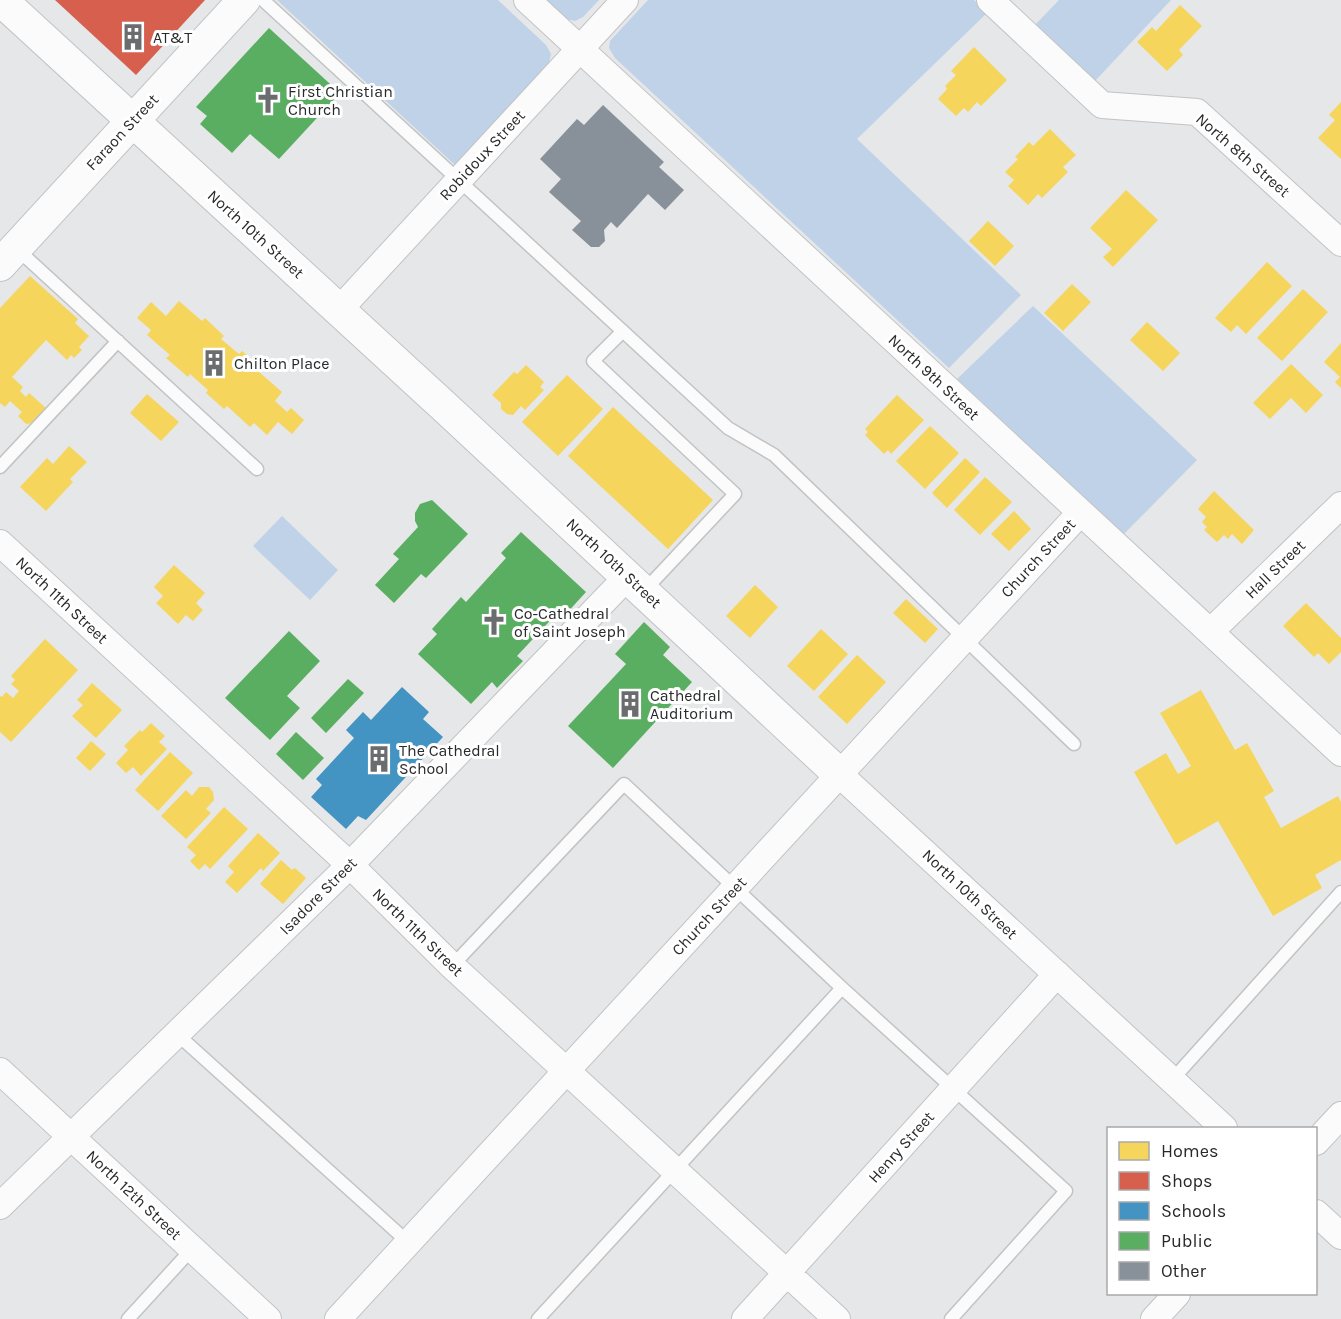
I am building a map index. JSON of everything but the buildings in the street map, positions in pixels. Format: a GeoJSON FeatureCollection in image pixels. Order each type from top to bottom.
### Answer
{"type":"FeatureCollection","features":[{"type":"Feature","properties":{"kind":"street","name":"North 10th Street"},"geometry":{"type":"LineString","coordinates":[[1,0],[1223,1127]]}},
{"type":"Feature","properties":{"kind":"street","name":"Faraon Street"},"geometry":{"type":"LineString","coordinates":[[8,256],[244,0]]}},
{"type":"Feature","properties":{"kind":"street","name":"North 9th Street"},"geometry":{"type":"LineString","coordinates":[[527,0],[1341,753]]}},
{"type":"Feature","properties":{"kind":"street","name":"Robidoux Street"},"geometry":{"type":"LineString","coordinates":[[339,310],[625,0]]}},
{"type":"Feature","properties":{"kind":"street","name":"North 8th Street"},"geometry":{"type":"LineString","coordinates":[[990,0],[1102,105],[1197,112],[1341,243]]}},
{"type":"Feature","properties":{"kind":"street","name":"Hall Street"},"geometry":{"type":"LineString","coordinates":[[1210,632],[1341,505]]}},
{"type":"Feature","properties":{"kind":"street","name":"Church Street"},"geometry":{"type":"LineString","coordinates":[[338,1319],[1080,513]]}},
{"type":"Feature","properties":{"kind":"street","name":"North 11th Street"},"geometry":{"type":"LineString","coordinates":[[0,543],[350,865],[452,966],[837,1319]]}},
{"type":"Feature","properties":{"kind":"street","name":"Isadore Street"},"geometry":{"type":"LineString","coordinates":[[0,1206],[178,1035],[635,584]]}},
{"type":"Feature","properties":{"kind":"street","name":"Henry Street"},"geometry":{"type":"LineString","coordinates":[[745,1319],[1057,974]]}},
{"type":"Feature","properties":{"kind":"street","name":"North 12th Street"},"geometry":{"type":"LineString","coordinates":[[0,1071],[268,1319]]}},
{"type":"Feature","properties":{"kind":"street"},"geometry":{"type":"LineString","coordinates":[[1317,1141],[1341,1115]]}},
{"type":"Feature","properties":{"kind":"street"},"geometry":{"type":"LineString","coordinates":[[1317,1214],[1341,1236]]}},
{"type":"Feature","properties":{"kind":"street"},"geometry":{"type":"LineString","coordinates":[[1154,1319],[1175,1295]]}},
{"type":"Feature","properties":{"kind":"lane"},"geometry":{"type":"LineString","coordinates":[[263,0],[728,428],[774,455],[963,640],[1074,744]]}},
{"type":"Feature","properties":{"kind":"lane"},"geometry":{"type":"LineString","coordinates":[[8,256],[118,341],[257,469]]}},
{"type":"Feature","properties":{"kind":"lane"},"geometry":{"type":"LineString","coordinates":[[623,331],[593,361],[735,494],[635,584]]}},
{"type":"Feature","properties":{"kind":"lane"},"geometry":{"type":"LineString","coordinates":[[0,467],[118,341]]}},
{"type":"Feature","properties":{"kind":"lane"},"geometry":{"type":"LineString","coordinates":[[452,966],[624,784],[1066,1191],[951,1319]]}},
{"type":"Feature","properties":{"kind":"lane"},"geometry":{"type":"LineString","coordinates":[[1172,1080],[1341,892]]}},
{"type":"Feature","properties":{"kind":"lane"},"geometry":{"type":"LineString","coordinates":[[538,1319],[843,988]]}},
{"type":"Feature","properties":{"kind":"lane"},"geometry":{"type":"LineString","coordinates":[[178,1035],[409,1243]]}},
{"type":"Feature","properties":{"kind":"lane"},"geometry":{"type":"LineString","coordinates":[[128,1319],[192,1249]]}},
{"type":"Feature","properties":{"kind":"shaded area"},"geometry":{"type":"Polygon","coordinates":[[[277,0],[498,0],[546,45],[551,54],[549,63],[455,165],[277,0]]]}},
{"type":"Feature","properties":{"kind":"shaded area"},"geometry":{"type":"Polygon","coordinates":[[[545,0],[599,0],[583,17],[575,21],[566,19],[545,0]]]}},
{"type":"Feature","properties":{"kind":"shaded area"},"geometry":{"type":"Polygon","coordinates":[[[648,0],[974,0],[988,12],[857,139],[1021,295],[949,368],[615,58],[609,48],[610,41],[648,0]]]}},
{"type":"Feature","properties":{"kind":"shaded area"},"geometry":{"type":"Polygon","coordinates":[[[1059,0],[1171,0],[1095,81],[1035,25],[1059,0]]]}},
{"type":"Feature","properties":{"kind":"shaded area"},"geometry":{"type":"Polygon","coordinates":[[[1033,306],[1197,460],[1124,534],[957,379],[1033,306]]]}},
{"type":"Feature","properties":{"kind":"shaded area"},"geometry":{"type":"Polygon","coordinates":[[[282,516],[338,570],[310,600],[253,546],[282,516]]]}},
{"type":"Feature","properties":{"kind":"place","name":"AT&T"},"geometry":{"type":"Point","coordinates":[133,37]}},
{"type":"Feature","properties":{"kind":"place","name":"First Christian Church"},"geometry":{"type":"Point","coordinates":[268,100]}},
{"type":"Feature","properties":{"kind":"place","name":"Chilton Place"},"geometry":{"type":"Point","coordinates":[214,363]}},
{"type":"Feature","properties":{"kind":"place","name":"Co-Cathedral of Saint Joseph"},"geometry":{"type":"Point","coordinates":[494,622]}},
{"type":"Feature","properties":{"kind":"place","name":"Cathedral Auditorium"},"geometry":{"type":"Point","coordinates":[630,704]}},
{"type":"Feature","properties":{"kind":"place","name":"The Cathedral School"},"geometry":{"type":"Point","coordinates":[379,759]}}]}
